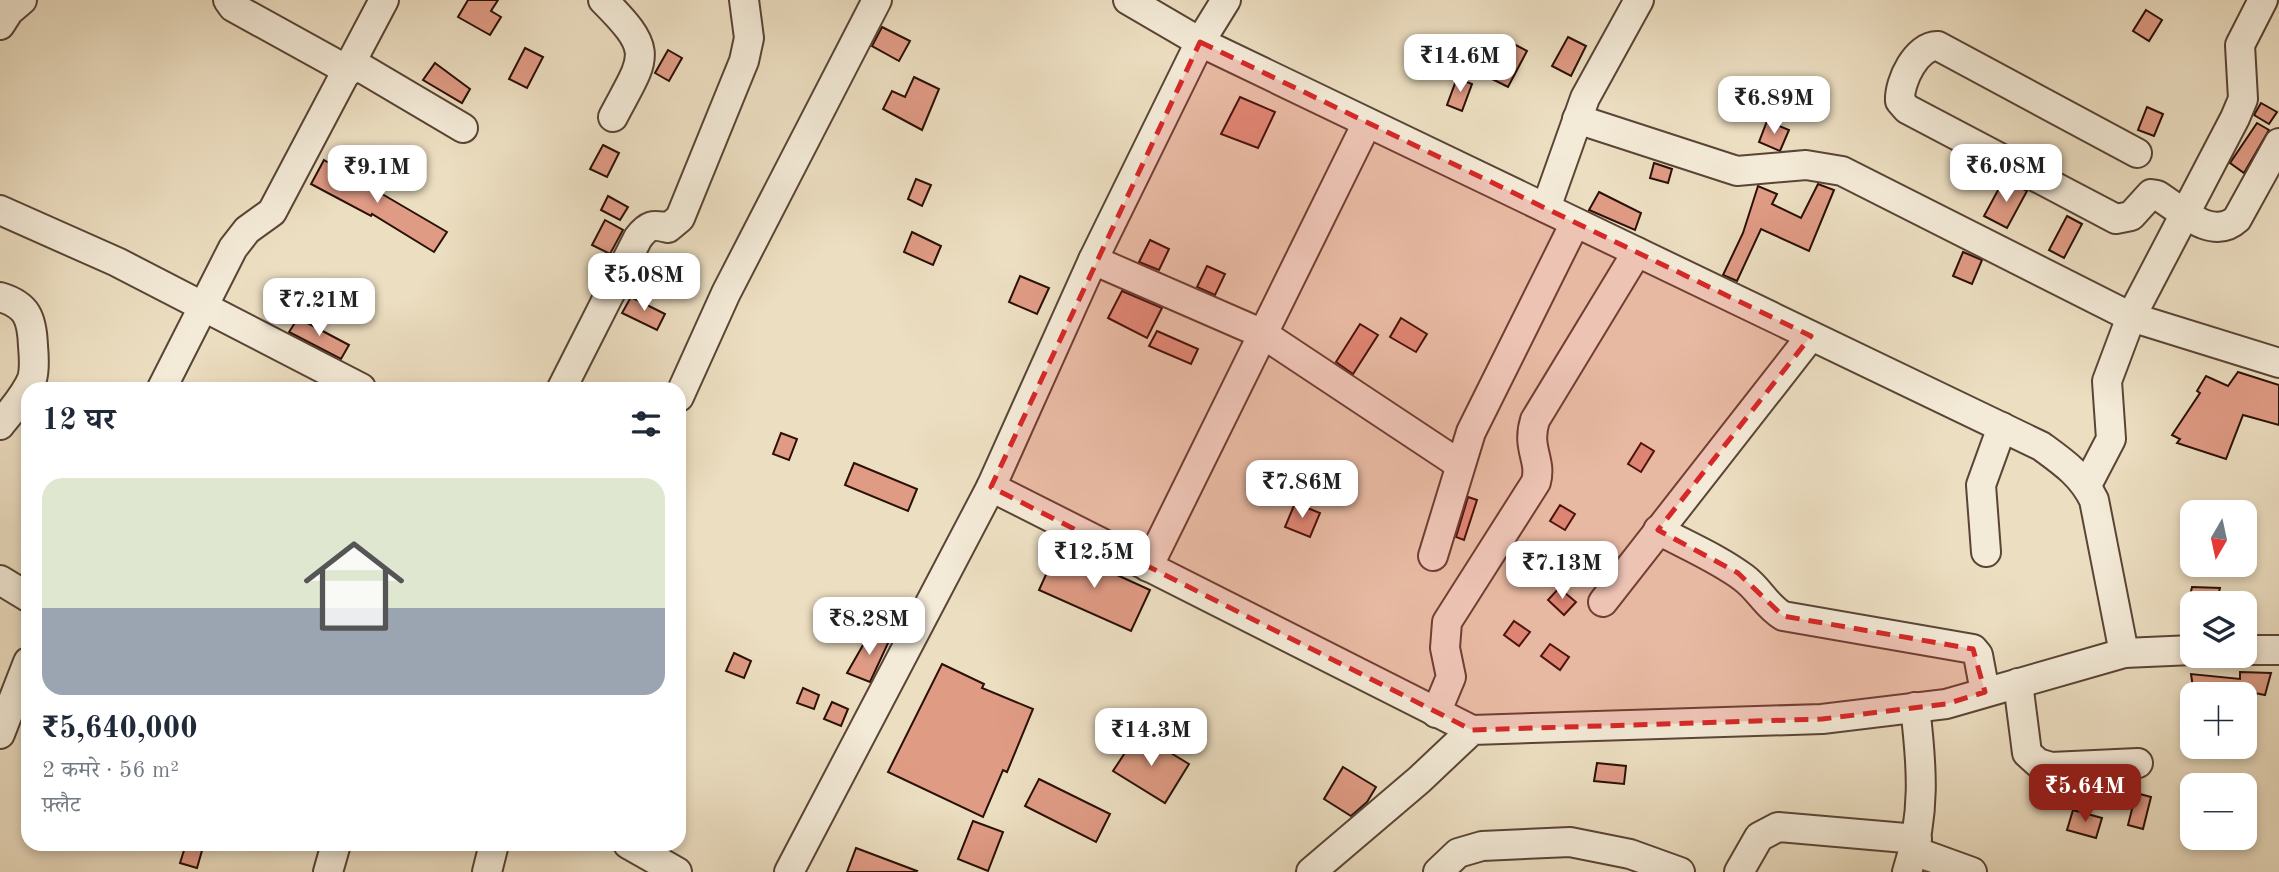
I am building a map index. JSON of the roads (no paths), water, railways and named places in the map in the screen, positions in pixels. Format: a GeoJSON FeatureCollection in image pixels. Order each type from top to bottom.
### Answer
{"type":"FeatureCollection","features":[{"type":"Feature","properties":{"kind":"street"},"geometry":{"type":"LineString","coordinates":[[228,0],[233,7],[463,128]]}},
{"type":"Feature","properties":{"kind":"street"},"geometry":{"type":"LineString","coordinates":[[165,382],[240,237],[272,212],[351,67],[384,0]]}},
{"type":"Feature","properties":{"kind":"street"},"geometry":{"type":"LineString","coordinates":[[603,0],[629,26],[639,41],[638,68],[612,117]]}},
{"type":"Feature","properties":{"kind":"street"},"geometry":{"type":"LineString","coordinates":[[565,382],[646,227],[653,225],[668,228],[680,218],[744,61],[749,38],[744,0]]}},
{"type":"Feature","properties":{"kind":"street"},"geometry":{"type":"LineString","coordinates":[[686,382],[726,293],[877,0]]}},
{"type":"Feature","properties":{"kind":"street"},"geometry":{"type":"LineString","coordinates":[[1128,0],[1200,42],[2041,446],[2073,469],[2087,485],[2094,500],[2124,653]]}},
{"type":"Feature","properties":{"kind":"street"},"geometry":{"type":"LineString","coordinates":[[789,872],[991,487],[1093,260],[1200,42],[1226,0]]}},
{"type":"Feature","properties":{"kind":"street"},"geometry":{"type":"LineString","coordinates":[[1546,208],[1577,119],[1603,63],[1639,0]]}},
{"type":"Feature","properties":{"kind":"street"},"geometry":{"type":"LineString","coordinates":[[2087,485],[2111,439],[2108,382],[2131,317],[2243,99],[2240,45],[2263,0]]}},
{"type":"Feature","properties":{"kind":"street"},"geometry":{"type":"LineString","coordinates":[[2137,153],[1938,46],[1928,45],[1921,50],[1900,91],[1900,101],[1907,109],[2106,216],[2124,220],[2151,194],[2212,228],[2228,227],[2237,219],[2279,144]]}},
{"type":"Feature","properties":{"kind":"street"},"geometry":{"type":"LineString","coordinates":[[1577,119],[1737,171],[1806,165],[1842,172],[2131,317],[2279,363]]}},
{"type":"Feature","properties":{"kind":"street"},"geometry":{"type":"LineString","coordinates":[[1148,567],[1367,123]]}},
{"type":"Feature","properties":{"kind":"street"},"geometry":{"type":"LineString","coordinates":[[0,210],[117,262],[349,382]]}},
{"type":"Feature","properties":{"kind":"street"},"geometry":{"type":"LineString","coordinates":[[1433,556],[1459,464],[1486,398],[1575,223]]}},
{"type":"Feature","properties":{"kind":"street"},"geometry":{"type":"LineString","coordinates":[[1436,713],[1451,677],[1445,648],[1447,622],[1536,482],[1539,472],[1530,440],[1535,420],[1637,252]]}},
{"type":"Feature","properties":{"kind":"street"},"geometry":{"type":"LineString","coordinates":[[1093,260],[1263,334],[1459,464]]}},
{"type":"Feature","properties":{"kind":"street"},"geometry":{"type":"LineString","coordinates":[[0,297],[17,302],[28,312],[33,323],[34,366],[29,382]]}},
{"type":"Feature","properties":{"kind":"street"},"geometry":{"type":"LineString","coordinates":[[1602,602],[1811,335]]}},
{"type":"Feature","properties":{"kind":"street"},"geometry":{"type":"LineString","coordinates":[[0,425],[21,397]]}},
{"type":"Feature","properties":{"kind":"street"},"geometry":{"type":"LineString","coordinates":[[1986,552],[1981,485],[2002,427]]}},
{"type":"Feature","properties":{"kind":"street"},"geometry":{"type":"LineString","coordinates":[[991,487],[1472,730],[1822,719],[1946,704],[2124,653],[2180,651]]}},
{"type":"Feature","properties":{"kind":"street"},"geometry":{"type":"LineString","coordinates":[[1658,530],[1738,573],[1751,584],[1770,608],[1783,616],[1973,649],[1978,655],[1985,692]]}},
{"type":"Feature","properties":{"kind":"street"},"geometry":{"type":"LineString","coordinates":[[0,580],[21,593]]}},
{"type":"Feature","properties":{"kind":"street"},"geometry":{"type":"LineString","coordinates":[[2257,650],[2279,650]]}},
{"type":"Feature","properties":{"kind":"street"},"geometry":{"type":"LineString","coordinates":[[0,734],[21,680]]}},
{"type":"Feature","properties":{"kind":"street"},"geometry":{"type":"LineString","coordinates":[[2018,683],[2027,753],[2038,763],[2051,767],[2138,763]]}},
{"type":"Feature","properties":{"kind":"street"},"geometry":{"type":"LineString","coordinates":[[1912,854],[1923,778],[1915,708]]}},
{"type":"Feature","properties":{"kind":"street"},"geometry":{"type":"LineString","coordinates":[[1311,872],[1419,780],[1472,730]]}},
{"type":"Feature","properties":{"kind":"street"},"geometry":{"type":"LineString","coordinates":[[1739,872],[1759,837],[1778,827],[1912,854],[1972,872]]}},
{"type":"Feature","properties":{"kind":"street"},"geometry":{"type":"LineString","coordinates":[[1438,872],[1458,853],[1482,846],[1570,842],[1630,853],[1680,872]]}},
{"type":"Feature","properties":{"kind":"street"},"geometry":{"type":"LineString","coordinates":[[487,872],[492,851]]}},
{"type":"Feature","properties":{"kind":"street"},"geometry":{"type":"LineString","coordinates":[[640,851],[677,872]]}}]}
